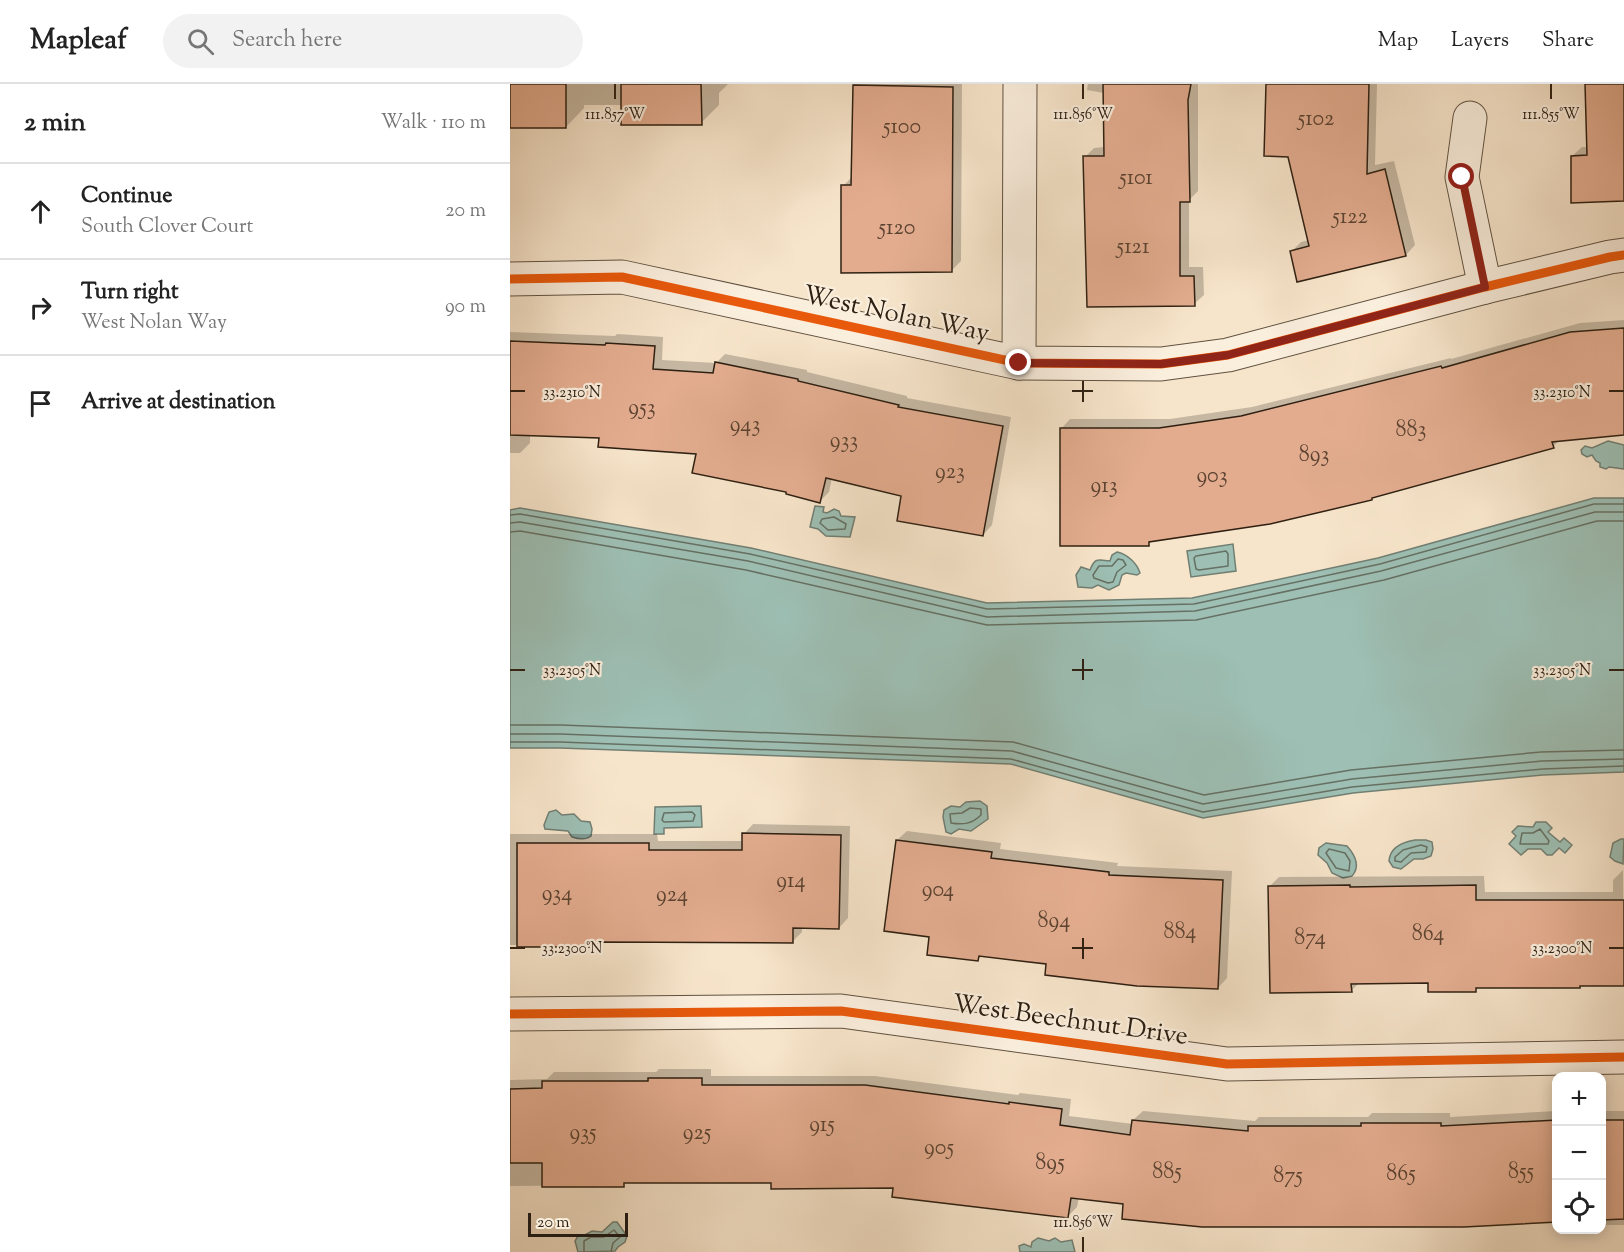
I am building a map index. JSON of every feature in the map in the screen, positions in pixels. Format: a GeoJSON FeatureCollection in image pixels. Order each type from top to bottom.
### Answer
{"type":"FeatureCollection","features":[{"type":"Feature","properties":{"kind":"street"},"geometry":{"type":"LineString","coordinates":[[1019,363],[1020,84]]}},
{"type":"Feature","properties":{"kind":"street"},"geometry":{"type":"LineString","coordinates":[[1470,118],[1462,177],[1485,287]]}},
{"type":"Feature","properties":{"kind":"street","name":"West Nolan Way"},"geometry":{"type":"LineString","coordinates":[[510,279],[622,277],[1019,363],[1161,364],[1228,355],[1485,287],[1624,255]]}},
{"type":"Feature","properties":{"kind":"street","name":"West Beechnut Drive"},"geometry":{"type":"LineString","coordinates":[[510,1014],[841,1011],[1227,1064],[1624,1057]]}},
{"type":"Feature","properties":{"kind":"water"},"geometry":{"type":"Polygon","coordinates":[[[1608,441],[1624,445],[1624,469],[1600,467],[1600,463],[1592,455],[1587,457],[1582,454],[1581,450],[1585,446],[1592,448],[1608,441]]]}},
{"type":"Feature","properties":{"kind":"water"},"geometry":{"type":"Polygon","coordinates":[[[1594,498],[1624,498],[1624,772],[1543,775],[1353,793],[1203,818],[1011,764],[510,748],[510,510],[520,508],[751,548],[987,603],[1192,598],[1378,558],[1594,498]]]}},
{"type":"Feature","properties":{"kind":"water"},"geometry":{"type":"Polygon","coordinates":[[[815,506],[824,507],[823,512],[827,513],[834,509],[839,511],[841,516],[855,517],[850,537],[826,536],[818,529],[810,527],[815,506]]]}},
{"type":"Feature","properties":{"kind":"water"},"geometry":{"type":"Polygon","coordinates":[[[1233,544],[1236,571],[1191,577],[1187,551],[1233,544]]]}},
{"type":"Feature","properties":{"kind":"water"},"geometry":{"type":"Polygon","coordinates":[[[1117,552],[1131,560],[1140,573],[1122,575],[1119,585],[1109,590],[1098,585],[1092,588],[1078,587],[1076,575],[1081,567],[1090,570],[1095,561],[1110,561],[1112,555],[1117,552]]]}},
{"type":"Feature","properties":{"kind":"water"},"geometry":{"type":"Polygon","coordinates":[[[980,801],[987,806],[988,819],[971,831],[959,829],[951,834],[946,832],[944,810],[951,806],[960,807],[966,802],[980,801]]]}},
{"type":"Feature","properties":{"kind":"water"},"geometry":{"type":"Polygon","coordinates":[[[701,806],[702,827],[664,828],[664,834],[654,834],[655,807],[701,806]]]}},
{"type":"Feature","properties":{"kind":"water"},"geometry":{"type":"Polygon","coordinates":[[[556,810],[562,815],[574,814],[581,821],[590,822],[591,836],[584,839],[577,838],[572,837],[568,831],[545,829],[544,825],[549,812],[556,810]]]}},
{"type":"Feature","properties":{"kind":"water"},"geometry":{"type":"Polygon","coordinates":[[[1536,822],[1546,822],[1552,828],[1548,832],[1560,842],[1564,838],[1572,845],[1565,853],[1559,848],[1552,855],[1547,855],[1541,849],[1528,849],[1521,855],[1509,844],[1516,836],[1512,832],[1518,826],[1533,827],[1536,822]]]}},
{"type":"Feature","properties":{"kind":"water"},"geometry":{"type":"Polygon","coordinates":[[[1624,839],[1623,864],[1610,857],[1613,843],[1624,839]]]}},
{"type":"Feature","properties":{"kind":"water"},"geometry":{"type":"Polygon","coordinates":[[[1415,840],[1432,842],[1431,856],[1414,859],[1401,869],[1393,867],[1389,861],[1392,852],[1402,844],[1415,840]]]}},
{"type":"Feature","properties":{"kind":"water"},"geometry":{"type":"Polygon","coordinates":[[[1326,843],[1347,846],[1350,849],[1356,864],[1352,876],[1343,878],[1332,873],[1327,863],[1318,855],[1319,848],[1326,843]]]}},
{"type":"Feature","properties":{"kind":"water"},"geometry":{"type":"Polygon","coordinates":[[[613,1222],[617,1222],[627,1236],[625,1242],[615,1251],[578,1252],[575,1241],[578,1236],[592,1231],[602,1232],[613,1222]]]}},
{"type":"Feature","properties":{"kind":"water"},"geometry":{"type":"Polygon","coordinates":[[[1038,1238],[1049,1241],[1055,1238],[1061,1242],[1072,1240],[1075,1252],[1020,1252],[1019,1246],[1024,1244],[1031,1247],[1032,1242],[1038,1238]]]}},
{"type":"Feature","properties":{"kind":"building"},"geometry":{"type":"Polygon","coordinates":[[[510,84],[566,84],[566,128],[510,128],[510,84]]]}},
{"type":"Feature","properties":{"kind":"building"},"geometry":{"type":"Polygon","coordinates":[[[621,84],[701,84],[702,125],[621,125],[621,84]]]}},
{"type":"Feature","properties":{"kind":"building"},"geometry":{"type":"Polygon","coordinates":[[[1103,84],[1191,84],[1188,100],[1190,202],[1180,202],[1180,276],[1194,276],[1195,306],[1087,307],[1083,156],[1104,156],[1103,84]]]}},
{"type":"Feature","properties":{"kind":"building"},"geometry":{"type":"Polygon","coordinates":[[[1266,84],[1369,84],[1367,174],[1385,169],[1406,256],[1297,282],[1290,251],[1309,246],[1288,157],[1264,156],[1266,84]]]}},
{"type":"Feature","properties":{"kind":"building"},"geometry":{"type":"Polygon","coordinates":[[[1585,84],[1624,84],[1624,201],[1571,203],[1571,156],[1587,155],[1585,84]]]}},
{"type":"Feature","properties":{"kind":"building"},"geometry":{"type":"Polygon","coordinates":[[[853,85],[953,87],[952,272],[841,273],[841,185],[851,185],[853,85]]]}},
{"type":"Feature","properties":{"kind":"building"},"geometry":{"type":"Polygon","coordinates":[[[1624,328],[1624,435],[1552,442],[1554,448],[1372,498],[1372,500],[1270,524],[1149,542],[1149,546],[1060,546],[1060,428],[1159,428],[1241,416],[1441,366],[1442,368],[1570,332],[1624,328]]]}},
{"type":"Feature","properties":{"kind":"building"},"geometry":{"type":"Polygon","coordinates":[[[510,341],[655,346],[653,369],[713,373],[715,362],[798,379],[798,381],[899,405],[898,407],[1003,426],[983,536],[897,521],[901,496],[826,478],[820,503],[786,494],[786,492],[692,473],[696,454],[598,447],[599,438],[510,435],[510,341]]]}},
{"type":"Feature","properties":{"kind":"building"},"geometry":{"type":"Polygon","coordinates":[[[742,833],[841,835],[839,929],[793,928],[793,943],[598,942],[598,947],[517,947],[517,843],[649,843],[649,850],[742,850],[742,833]]]}},
{"type":"Feature","properties":{"kind":"building"},"geometry":{"type":"Polygon","coordinates":[[[896,840],[992,852],[991,858],[1109,872],[1109,875],[1223,880],[1218,989],[1137,986],[1045,975],[1046,964],[979,956],[978,961],[927,955],[929,937],[884,931],[896,840]]]}},
{"type":"Feature","properties":{"kind":"building"},"geometry":{"type":"Polygon","coordinates":[[[1350,885],[1350,887],[1476,885],[1476,900],[1624,900],[1624,986],[1476,988],[1476,992],[1428,992],[1428,983],[1351,984],[1352,992],[1270,993],[1268,886],[1350,885]]]}},
{"type":"Feature","properties":{"kind":"building"},"geometry":{"type":"Polygon","coordinates":[[[648,1078],[702,1078],[702,1085],[865,1085],[1062,1109],[1060,1125],[1130,1135],[1132,1120],[1248,1131],[1248,1126],[1441,1123],[1441,1126],[1552,1120],[1552,1222],[1464,1227],[1202,1227],[1122,1219],[1123,1204],[1071,1198],[1068,1218],[892,1197],[893,1188],[771,1189],[771,1183],[624,1183],[624,1187],[542,1187],[542,1163],[510,1163],[510,1089],[542,1088],[542,1081],[648,1081],[648,1078]]]}},
{"type":"Feature","properties":{"kind":"building"},"geometry":{"type":"Polygon","coordinates":[[[1606,1120],[1624,1120],[1624,1219],[1606,1220],[1606,1120]]]}},
{"type":"Feature","properties":{"kind":"cycle path"},"geometry":{"type":"LineString","coordinates":[[510,279],[622,277],[1019,363],[1161,364],[1228,355],[1485,287],[1624,255]]}},
{"type":"Feature","properties":{"kind":"cycle path"},"geometry":{"type":"LineString","coordinates":[[510,1014],[841,1011],[1227,1064],[1624,1057]]}},
{"type":"Feature","properties":{"kind":"route"},"geometry":{"type":"LineString","coordinates":[[1019,363],[1161,364],[1228,355],[1485,287],[1462,177]]}}]}
